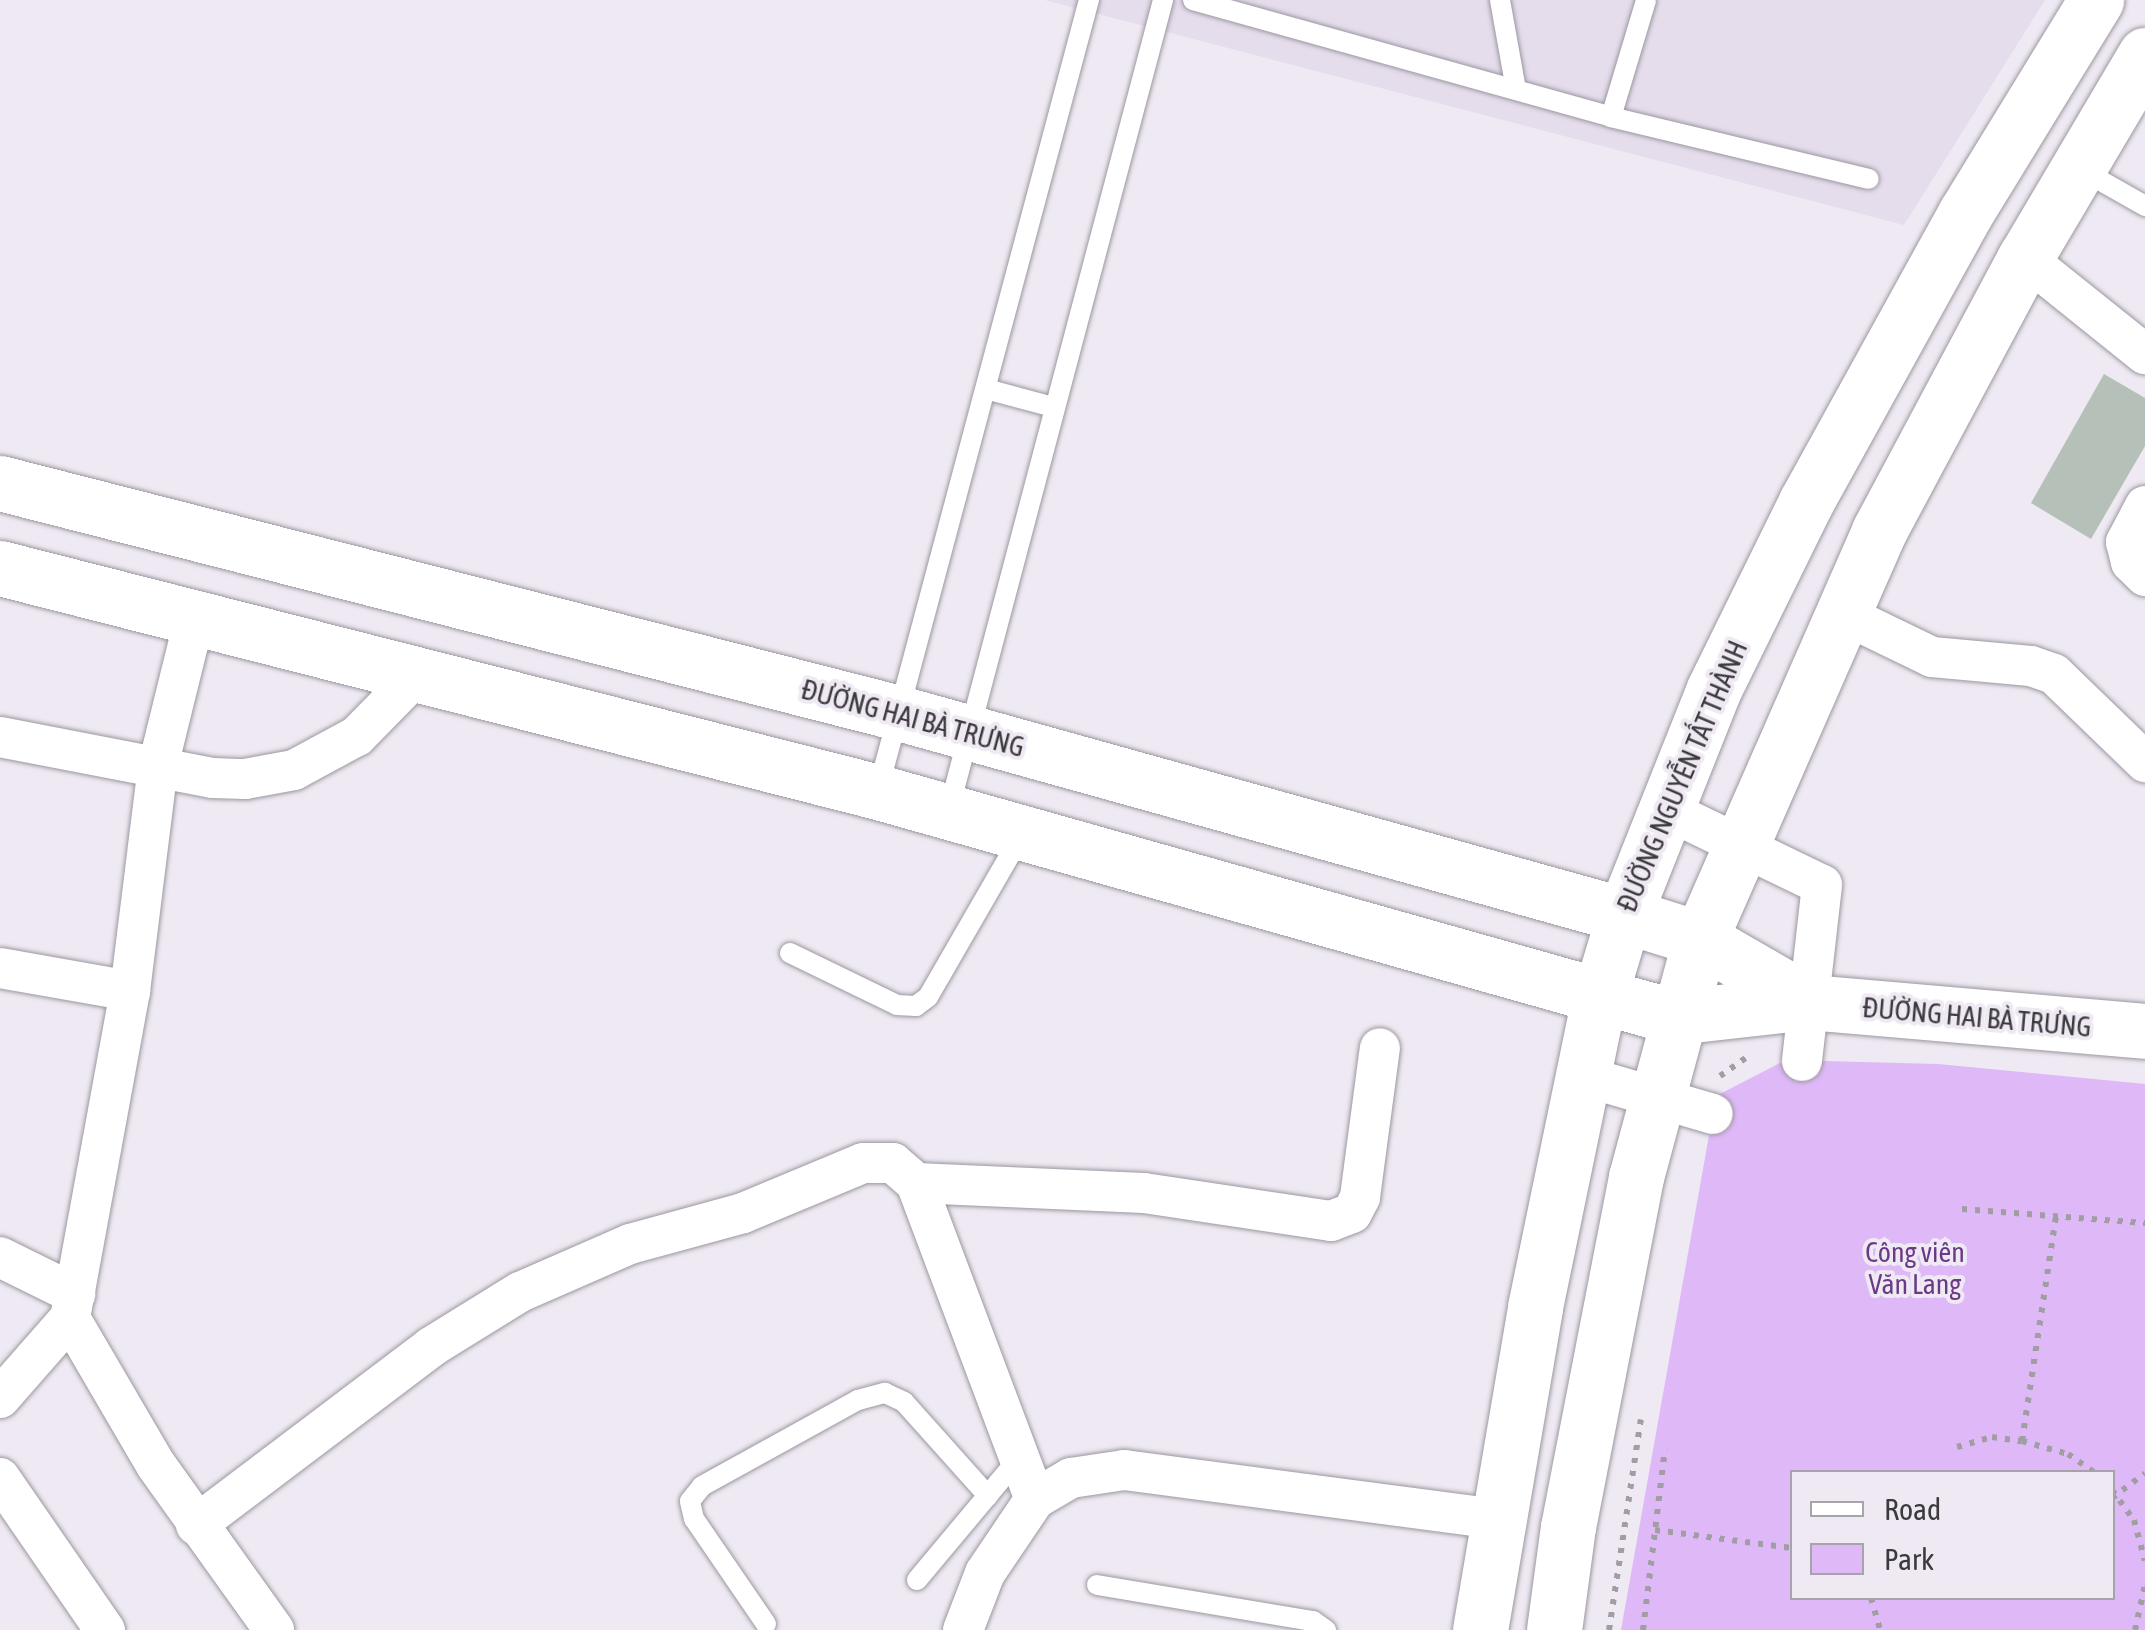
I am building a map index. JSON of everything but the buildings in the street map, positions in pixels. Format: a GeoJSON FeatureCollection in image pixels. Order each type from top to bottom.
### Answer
{"type":"FeatureCollection","features":[{"type":"Feature","properties":{"kind":"street","name":"ĐƯỜNG NGUYỄN TẤT THÀNH"},"geometry":{"type":"LineString","coordinates":[[1480,1630],[1494,1519],[1583,1076],[1599,999],[1624,915],[1714,689],[1806,502],[1965,214],[2096,0]]}},
{"type":"Feature","properties":{"kind":"street"},"geometry":{"type":"LineString","coordinates":[[1554,1630],[1568,1527],[1654,1096],[1700,938],[1841,614],[2024,258],[2145,55]]}},
{"type":"Feature","properties":{"kind":"street"},"geometry":{"type":"LineString","coordinates":[[2024,258],[2145,354]]}},
{"type":"Feature","properties":{"kind":"street","name":"ĐƯỜNG HAI BÀ TRƯNG"},"geometry":{"type":"LineString","coordinates":[[0,483],[898,713],[1624,915],[1700,938],[1809,1002]]}},
{"type":"Feature","properties":{"kind":"street"},"geometry":{"type":"LineString","coordinates":[[2145,506],[2126,542],[2131,562],[2145,576]]}},
{"type":"Feature","properties":{"kind":"street","name":"ĐƯỜNG HAI BÀ TRƯNG"},"geometry":{"type":"LineString","coordinates":[[0,568],[196,613],[878,792],[1599,999],[1675,1017],[1809,1002],[2145,1031]]}},
{"type":"Feature","properties":{"kind":"street"},"geometry":{"type":"LineString","coordinates":[[0,1398],[73,1306],[130,991],[158,766],[196,613]]}},
{"type":"Feature","properties":{"kind":"street"},"geometry":{"type":"LineString","coordinates":[[1841,614],[1932,657],[2031,666],[2054,674],[2145,762]]}},
{"type":"Feature","properties":{"kind":"street"},"geometry":{"type":"LineString","coordinates":[[0,737],[213,778],[294,770],[357,736],[420,672]]}},
{"type":"Feature","properties":{"kind":"street"},"geometry":{"type":"LineString","coordinates":[[1665,808],[1822,885],[1802,1060]]}},
{"type":"Feature","properties":{"kind":"street"},"geometry":{"type":"LineString","coordinates":[[0,968],[130,991]]}},
{"type":"Feature","properties":{"kind":"street"},"geometry":{"type":"LineString","coordinates":[[916,1183],[1144,1193],[1331,1221],[1352,1213],[1360,1197],[1380,1048]]}},
{"type":"Feature","properties":{"kind":"street"},"geometry":{"type":"LineString","coordinates":[[1583,1076],[1713,1114]]}},
{"type":"Feature","properties":{"kind":"street"},"geometry":{"type":"LineString","coordinates":[[196,1525],[431,1347],[520,1292],[630,1244],[743,1213],[863,1163],[893,1164],[916,1183],[1035,1500]]}},
{"type":"Feature","properties":{"kind":"street"},"geometry":{"type":"LineString","coordinates":[[0,1257],[73,1306],[196,1525],[274,1630]]}},
{"type":"Feature","properties":{"kind":"street"},"geometry":{"type":"LineString","coordinates":[[963,1630],[984,1573],[1035,1500],[1071,1478],[1124,1470],[1494,1519]]}},
{"type":"Feature","properties":{"kind":"street"},"geometry":{"type":"LineString","coordinates":[[0,1478],[104,1630]]}},
{"type":"Feature","properties":{"kind":"lane"},"geometry":{"type":"LineString","coordinates":[[878,792],[1090,0]]}},
{"type":"Feature","properties":{"kind":"lane"},"geometry":{"type":"LineString","coordinates":[[948,811],[1163,0]]}},
{"type":"Feature","properties":{"kind":"lane"},"geometry":{"type":"LineString","coordinates":[[1193,0],[1611,117],[1870,180]]}},
{"type":"Feature","properties":{"kind":"lane"},"geometry":{"type":"LineString","coordinates":[[1500,0],[1516,90]]}},
{"type":"Feature","properties":{"kind":"lane"},"geometry":{"type":"LineString","coordinates":[[1611,117],[1646,0]]}},
{"type":"Feature","properties":{"kind":"lane"},"geometry":{"type":"LineString","coordinates":[[2078,168],[2145,206]]}},
{"type":"Feature","properties":{"kind":"lane"},"geometry":{"type":"LineString","coordinates":[[986,388],[1053,406]]}},
{"type":"Feature","properties":{"kind":"lane"},"geometry":{"type":"LineString","coordinates":[[790,953],[898,1005],[916,1006],[928,997],[1023,832]]}},
{"type":"Feature","properties":{"kind":"lane"},"geometry":{"type":"LineString","coordinates":[[766,1624],[694,1520],[690,1501],[702,1486],[858,1400],[885,1393],[904,1402],[988,1496]]}},
{"type":"Feature","properties":{"kind":"lane"},"geometry":{"type":"LineString","coordinates":[[917,1580],[1020,1457]]}},
{"type":"Feature","properties":{"kind":"lane"},"geometry":{"type":"LineString","coordinates":[[1097,1585],[1313,1621],[1326,1630]]}},
{"type":"Feature","properties":{"kind":"path"},"geometry":{"type":"LineString","coordinates":[[1962,1209],[2145,1223]]}},
{"type":"Feature","properties":{"kind":"path"},"geometry":{"type":"LineString","coordinates":[[2022,1441],[2056,1216]]}},
{"type":"Feature","properties":{"kind":"path"},"geometry":{"type":"LineString","coordinates":[[1956,1447],[1992,1437],[2022,1441],[2068,1454],[2091,1470]]}},
{"type":"Feature","properties":{"kind":"path"},"geometry":{"type":"LineString","coordinates":[[1642,1630],[1665,1449]]}},
{"type":"Feature","properties":{"kind":"path"},"geometry":{"type":"LineString","coordinates":[[2115,1493],[2145,1473]]}},
{"type":"Feature","properties":{"kind":"path"},"geometry":{"type":"LineString","coordinates":[[2115,1495],[2134,1520],[2145,1561]]}},
{"type":"Feature","properties":{"kind":"path"},"geometry":{"type":"LineString","coordinates":[[1655,1530],[1790,1548]]}},
{"type":"Feature","properties":{"kind":"path"},"geometry":{"type":"LineString","coordinates":[[2135,1630],[2145,1585]]}},
{"type":"Feature","properties":{"kind":"path"},"geometry":{"type":"LineString","coordinates":[[1872,1600],[1880,1630]]}},
{"type":"Feature","properties":{"kind":"shaded area"},"geometry":{"type":"Polygon","coordinates":[[[1045,0],[2045,0],[1904,225],[1045,0]]]}},
{"type":"Feature","properties":{"kind":"green space","name":"Công viên Văn Lang"},"geometry":{"type":"Polygon","coordinates":[[[1786,1060],[1938,1064],[2145,1084],[2145,1630],[1621,1630],[1716,1096],[1786,1060]]]}}]}
